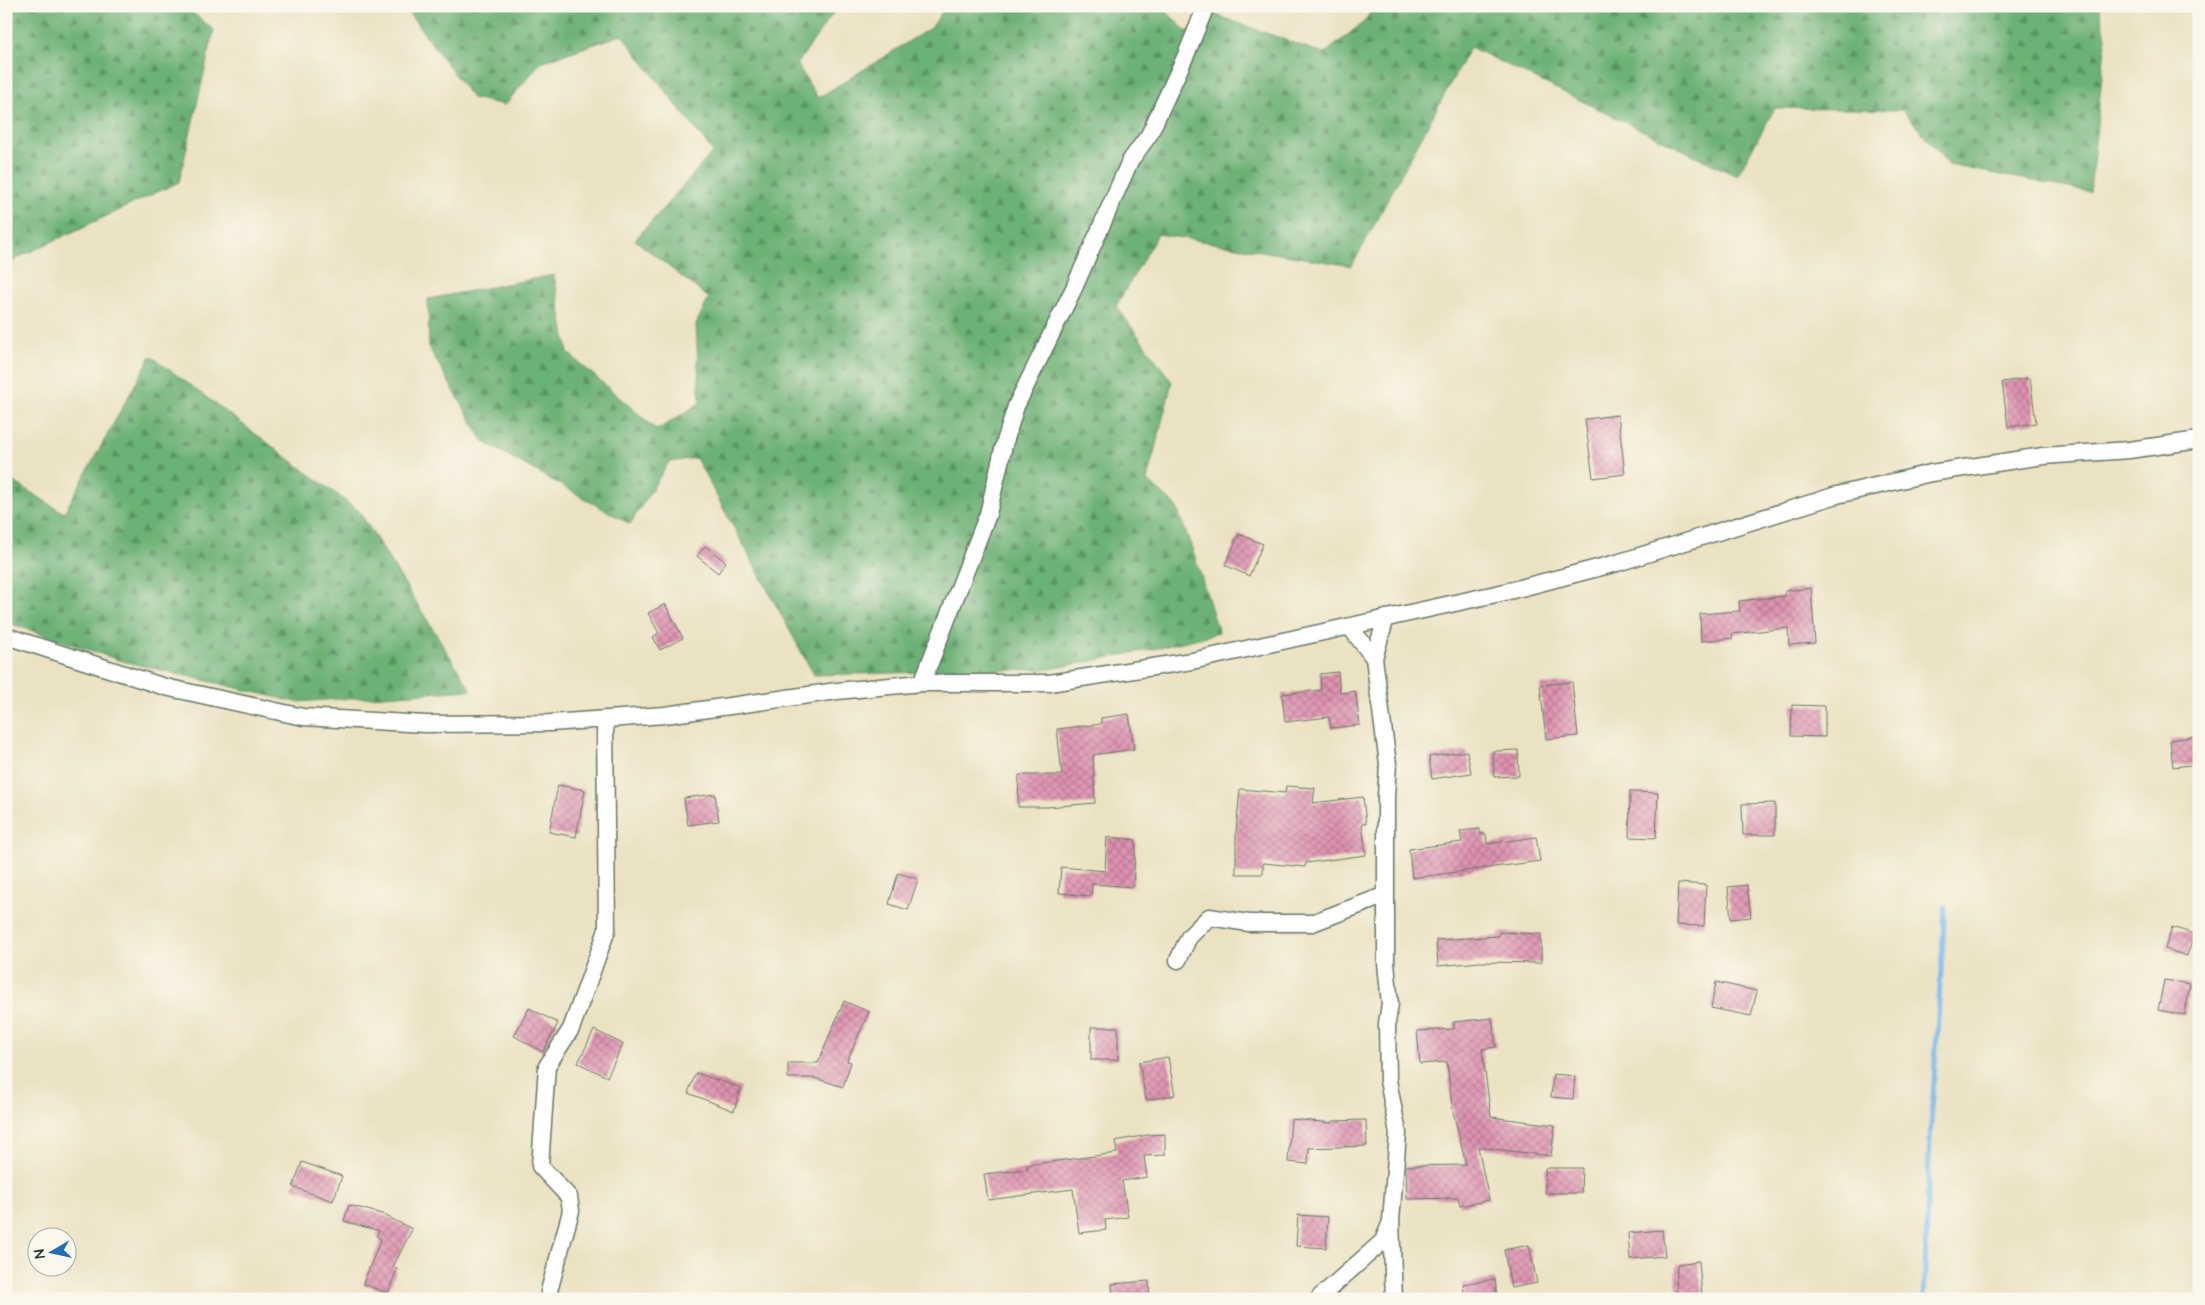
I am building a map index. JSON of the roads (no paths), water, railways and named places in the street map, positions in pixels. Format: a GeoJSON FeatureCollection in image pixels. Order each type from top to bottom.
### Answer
{"type":"FeatureCollection","features":[{"type":"Feature","properties":{"kind":"street"},"geometry":{"type":"LineString","coordinates":[[922,683],[988,514],[1004,446],[1016,406],[1074,288],[1130,161],[1149,135],[1186,55],[1206,6]]}},
{"type":"Feature","properties":{"kind":"street"},"geometry":{"type":"LineString","coordinates":[[6,636],[165,687],[303,717],[425,724],[550,723],[665,715],[837,691],[922,683],[1050,683],[1192,662],[1505,592],[1608,565],[1837,495],[1931,473],[2043,456],[2129,450],[2199,440]]}},
{"type":"Feature","properties":{"kind":"street"},"geometry":{"type":"LineString","coordinates":[[1386,618],[1374,658],[1388,764],[1386,796],[1386,962],[1390,1004],[1387,1023],[1388,1080],[1398,1133],[1391,1221],[1394,1299]]}},
{"type":"Feature","properties":{"kind":"street"},"geometry":{"type":"LineString","coordinates":[[1350,627],[1374,658]]}},
{"type":"Feature","properties":{"kind":"street"},"geometry":{"type":"LineString","coordinates":[[550,1299],[549,1291],[571,1211],[569,1197],[540,1166],[546,1066],[572,1029],[607,930],[605,719]]}},
{"type":"Feature","properties":{"kind":"street"},"geometry":{"type":"LineString","coordinates":[[1178,960],[1189,937],[1209,917],[1249,923],[1312,923],[1386,896]]}},
{"type":"Feature","properties":{"kind":"street"},"geometry":{"type":"LineString","coordinates":[[1320,1298],[1383,1240],[1391,1221]]}},
{"type":"Feature","properties":{"kind":"waterway"},"geometry":{"type":"LineString","coordinates":[[1924,1299],[1929,1157],[1945,907]]}}]}
